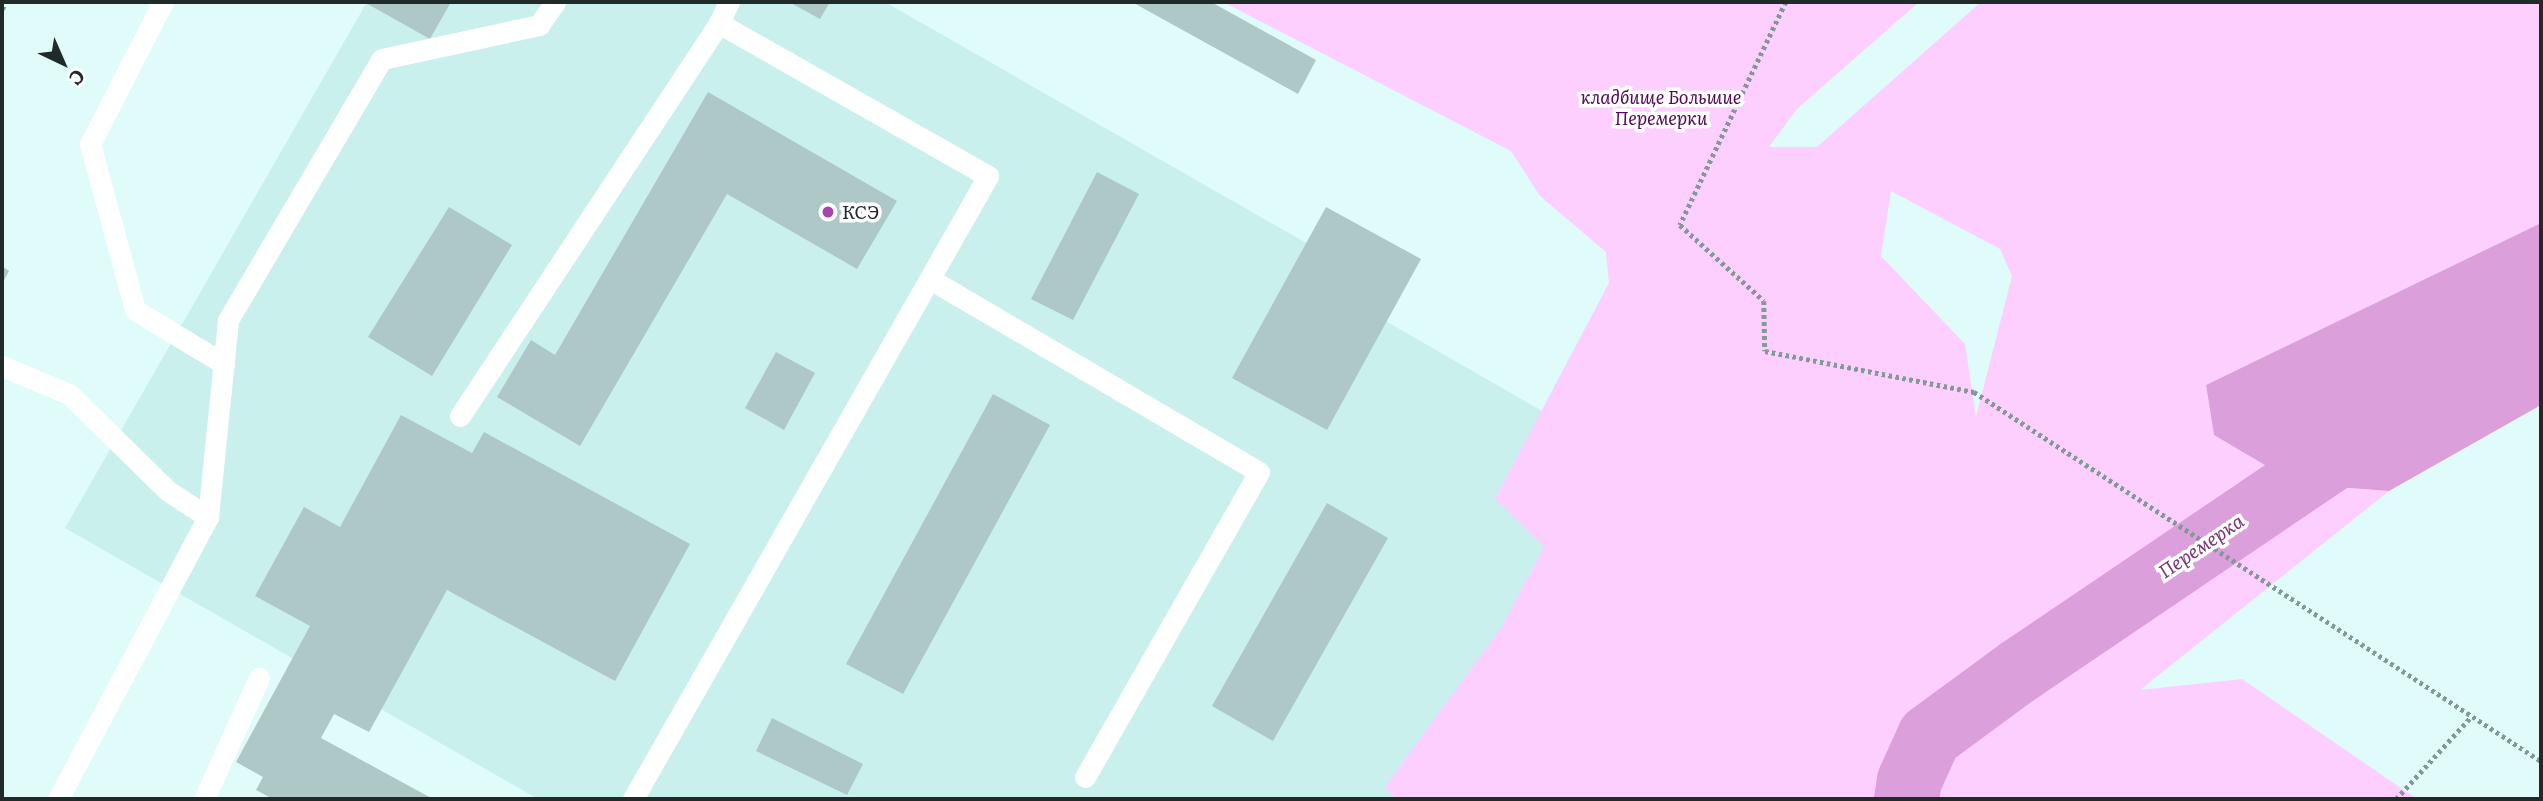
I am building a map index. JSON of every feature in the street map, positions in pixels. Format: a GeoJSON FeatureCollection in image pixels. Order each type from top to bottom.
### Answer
{"type":"FeatureCollection","features":[{"type":"Feature","properties":{"kind":"lane"},"geometry":{"type":"LineString","coordinates":[[163,2],[90,144],[135,310],[224,365]]}},
{"type":"Feature","properties":{"kind":"lane"},"geometry":{"type":"LineString","coordinates":[[58,799],[208,517],[228,320],[382,59],[539,25],[555,2]]}},
{"type":"Feature","properties":{"kind":"lane"},"geometry":{"type":"LineString","coordinates":[[460,416],[719,23],[729,2]]}},
{"type":"Feature","properties":{"kind":"lane"},"geometry":{"type":"LineString","coordinates":[[633,799],[988,176],[719,23]]}},
{"type":"Feature","properties":{"kind":"lane"},"geometry":{"type":"LineString","coordinates":[[930,279],[1259,472],[1085,777]]}},
{"type":"Feature","properties":{"kind":"lane"},"geometry":{"type":"LineString","coordinates":[[2,366],[69,394],[168,491],[208,517]]}},
{"type":"Feature","properties":{"kind":"lane"},"geometry":{"type":"LineString","coordinates":[[204,799],[259,678]]}},
{"type":"Feature","properties":{"kind":"path"},"geometry":{"type":"LineString","coordinates":[[2,9],[6,2]]}},
{"type":"Feature","properties":{"kind":"path"},"geometry":{"type":"LineString","coordinates":[[1786,2],[1680,225],[1764,301],[1765,351],[1974,392],[2416,678],[2470,718],[2541,761]]}},
{"type":"Feature","properties":{"kind":"path"},"geometry":{"type":"LineString","coordinates":[[2396,799],[2470,718]]}},
{"type":"Feature","properties":{"kind":"shaded area"},"geometry":{"type":"Polygon","coordinates":[[[367,2],[885,2],[1362,275],[1356,304],[1629,461],[1435,799],[538,799],[65,528],[367,2]]]}},
{"type":"Feature","properties":{"kind":"shaded area"},"geometry":{"type":"Polygon","coordinates":[[[2541,223],[2541,405],[2389,491],[2297,484],[2214,435],[2206,385],[2541,223]]]}},
{"type":"Feature","properties":{"kind":"green space","name":"кладбище Большие Перемерки"},"geometry":{"type":"Polygon","coordinates":[[[1223,2],[1919,2],[1797,109],[1769,147],[1817,147],[1981,2],[2541,2],[2541,223],[2206,385],[2214,435],[2297,484],[2389,491],[2140,690],[2242,679],[2417,799],[1396,799],[1385,787],[1501,628],[1544,547],[1495,499],[1609,283],[1606,252],[1540,196],[1511,151],[1223,2]],[[1891,191],[1881,256],[1965,344],[1976,417],[2012,276],[2000,249],[1891,191]]]}},
{"type":"Feature","properties":{"kind":"building"},"geometry":{"type":"Polygon","coordinates":[[[364,2],[451,2],[430,39],[364,2]]]}},
{"type":"Feature","properties":{"kind":"building"},"geometry":{"type":"Polygon","coordinates":[[[789,2],[830,2],[820,19],[789,2]]]}},
{"type":"Feature","properties":{"kind":"building"},"geometry":{"type":"Polygon","coordinates":[[[1132,2],[1211,2],[1316,60],[1298,94],[1132,2]]]}},
{"type":"Feature","properties":{"kind":"building"},"geometry":{"type":"Polygon","coordinates":[[[708,92],[897,201],[857,269],[727,194],[580,446],[497,397],[531,340],[555,355],[708,92]]]}},
{"type":"Feature","properties":{"kind":"building"},"geometry":{"type":"Polygon","coordinates":[[[1097,172],[1139,194],[1073,320],[1031,299],[1097,172]]]}},
{"type":"Feature","properties":{"kind":"building"},"geometry":{"type":"Polygon","coordinates":[[[449,207],[512,245],[432,376],[368,337],[449,207]]]}},
{"type":"Feature","properties":{"kind":"building"},"geometry":{"type":"Polygon","coordinates":[[[1326,207],[1421,259],[1327,430],[1232,378],[1326,207]]]}},
{"type":"Feature","properties":{"kind":"building"},"geometry":{"type":"Polygon","coordinates":[[[2,266],[9,271],[2,284],[2,266]]]}},
{"type":"Feature","properties":{"kind":"building"},"geometry":{"type":"Polygon","coordinates":[[[776,352],[815,373],[784,430],[745,408],[776,352]]]}},
{"type":"Feature","properties":{"kind":"building"},"geometry":{"type":"Polygon","coordinates":[[[993,394],[1050,425],[903,694],[846,664],[993,394]]]}},
{"type":"Feature","properties":{"kind":"building"},"geometry":{"type":"Polygon","coordinates":[[[401,415],[472,453],[484,432],[690,544],[615,681],[447,590],[369,732],[334,714],[321,738],[433,799],[273,799],[256,790],[263,777],[236,762],[310,626],[255,596],[304,507],[340,527],[401,415]]]}},
{"type":"Feature","properties":{"kind":"building"},"geometry":{"type":"Polygon","coordinates":[[[1327,503],[1388,538],[1273,741],[1212,706],[1327,503]]]}},
{"type":"Feature","properties":{"kind":"building"},"geometry":{"type":"Polygon","coordinates":[[[772,718],[863,764],[847,795],[756,751],[772,718]]]}},
{"type":"Feature","properties":{"kind":"waterway","name":"Перемерка"},"geometry":{"type":"LineString","coordinates":[[1906,799],[1909,780],[1929,736],[2019,670],[2369,433]]}},
{"type":"Feature","properties":{"kind":"place","name":"КСЭ"},"geometry":{"type":"Point","coordinates":[828,212]}}]}
